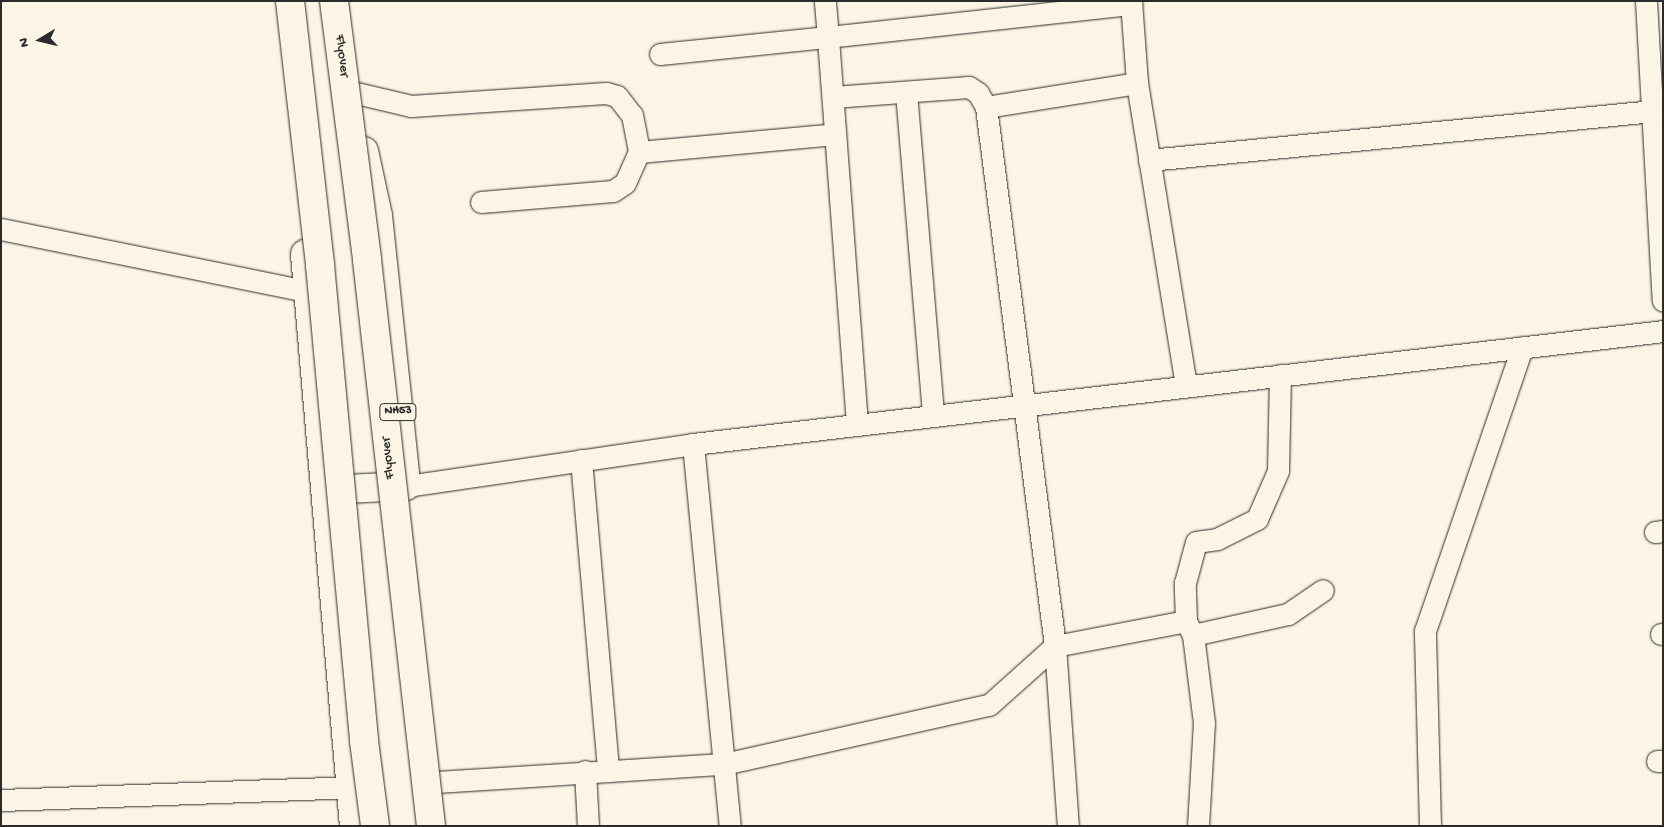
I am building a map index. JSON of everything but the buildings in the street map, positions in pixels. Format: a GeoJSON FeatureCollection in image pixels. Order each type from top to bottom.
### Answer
{"type":"FeatureCollection","features":[{"type":"Feature","properties":{"kind":"highway"},"geometry":{"type":"LineString","coordinates":[[277,1],[310,290],[307,291],[328,490],[349,787],[354,826]]}},
{"type":"Feature","properties":{"kind":"highway"},"geometry":{"type":"LineString","coordinates":[[290,1],[320,266],[364,741],[375,826]]}},
{"type":"Feature","properties":{"kind":"highway","name":"Flyover"},"geometry":{"type":"LineString","coordinates":[[334,1],[367,260],[431,826]]}},
{"type":"Feature","properties":{"kind":"highway","name":"NH53"},"geometry":{"type":"LineString","coordinates":[[342,1],[352,92],[378,216],[441,826]]}},
{"type":"Feature","properties":{"kind":"highway"},"geometry":{"type":"LineString","coordinates":[[328,490],[406,486]]}},
{"type":"Feature","properties":{"kind":"street"},"geometry":{"type":"LineString","coordinates":[[825,1],[856,424]]}},
{"type":"Feature","properties":{"kind":"street"},"geometry":{"type":"LineString","coordinates":[[1646,1],[1663,302]]}},
{"type":"Feature","properties":{"kind":"street"},"geometry":{"type":"LineString","coordinates":[[660,54],[828,37],[1131,2],[1137,83],[1186,386]]}},
{"type":"Feature","properties":{"kind":"street"},"geometry":{"type":"LineString","coordinates":[[986,107],[1137,83]]}},
{"type":"Feature","properties":{"kind":"street"},"geometry":{"type":"LineString","coordinates":[[833,97],[969,87],[978,92],[986,107],[1022,406],[1054,646],[1068,826]]}},
{"type":"Feature","properties":{"kind":"street"},"geometry":{"type":"LineString","coordinates":[[352,92],[411,106],[606,93],[617,96],[632,115],[639,152],[625,183],[613,191],[481,202]]}},
{"type":"Feature","properties":{"kind":"street"},"geometry":{"type":"LineString","coordinates":[[906,92],[932,415]]}},
{"type":"Feature","properties":{"kind":"street"},"geometry":{"type":"LineString","coordinates":[[1149,160],[1652,111]]}},
{"type":"Feature","properties":{"kind":"street"},"geometry":{"type":"LineString","coordinates":[[639,152],[835,134]]}},
{"type":"Feature","properties":{"kind":"street"},"geometry":{"type":"LineString","coordinates":[[1,228],[307,291]]}},
{"type":"Feature","properties":{"kind":"street"},"geometry":{"type":"LineString","coordinates":[[406,486],[694,444],[856,424],[1663,331]]}},
{"type":"Feature","properties":{"kind":"street"},"geometry":{"type":"LineString","coordinates":[[1430,826],[1425,631],[1522,347]]}},
{"type":"Feature","properties":{"kind":"street"},"geometry":{"type":"LineString","coordinates":[[1198,826],[1204,723],[1189,628],[1185,583],[1196,542],[1217,539],[1257,519],[1278,471],[1280,375]]}},
{"type":"Feature","properties":{"kind":"street"},"geometry":{"type":"LineString","coordinates":[[694,444],[730,826]]}},
{"type":"Feature","properties":{"kind":"street"},"geometry":{"type":"LineString","coordinates":[[581,460],[608,770]]}},
{"type":"Feature","properties":{"kind":"street"},"geometry":{"type":"LineString","coordinates":[[435,782],[585,771],[724,764],[989,705],[1054,646],[1288,614],[1323,590]]}},
{"type":"Feature","properties":{"kind":"street"},"geometry":{"type":"LineString","coordinates":[[585,771],[588,826]]}},
{"type":"Feature","properties":{"kind":"street"},"geometry":{"type":"LineString","coordinates":[[1,800],[349,787]]}}]}
